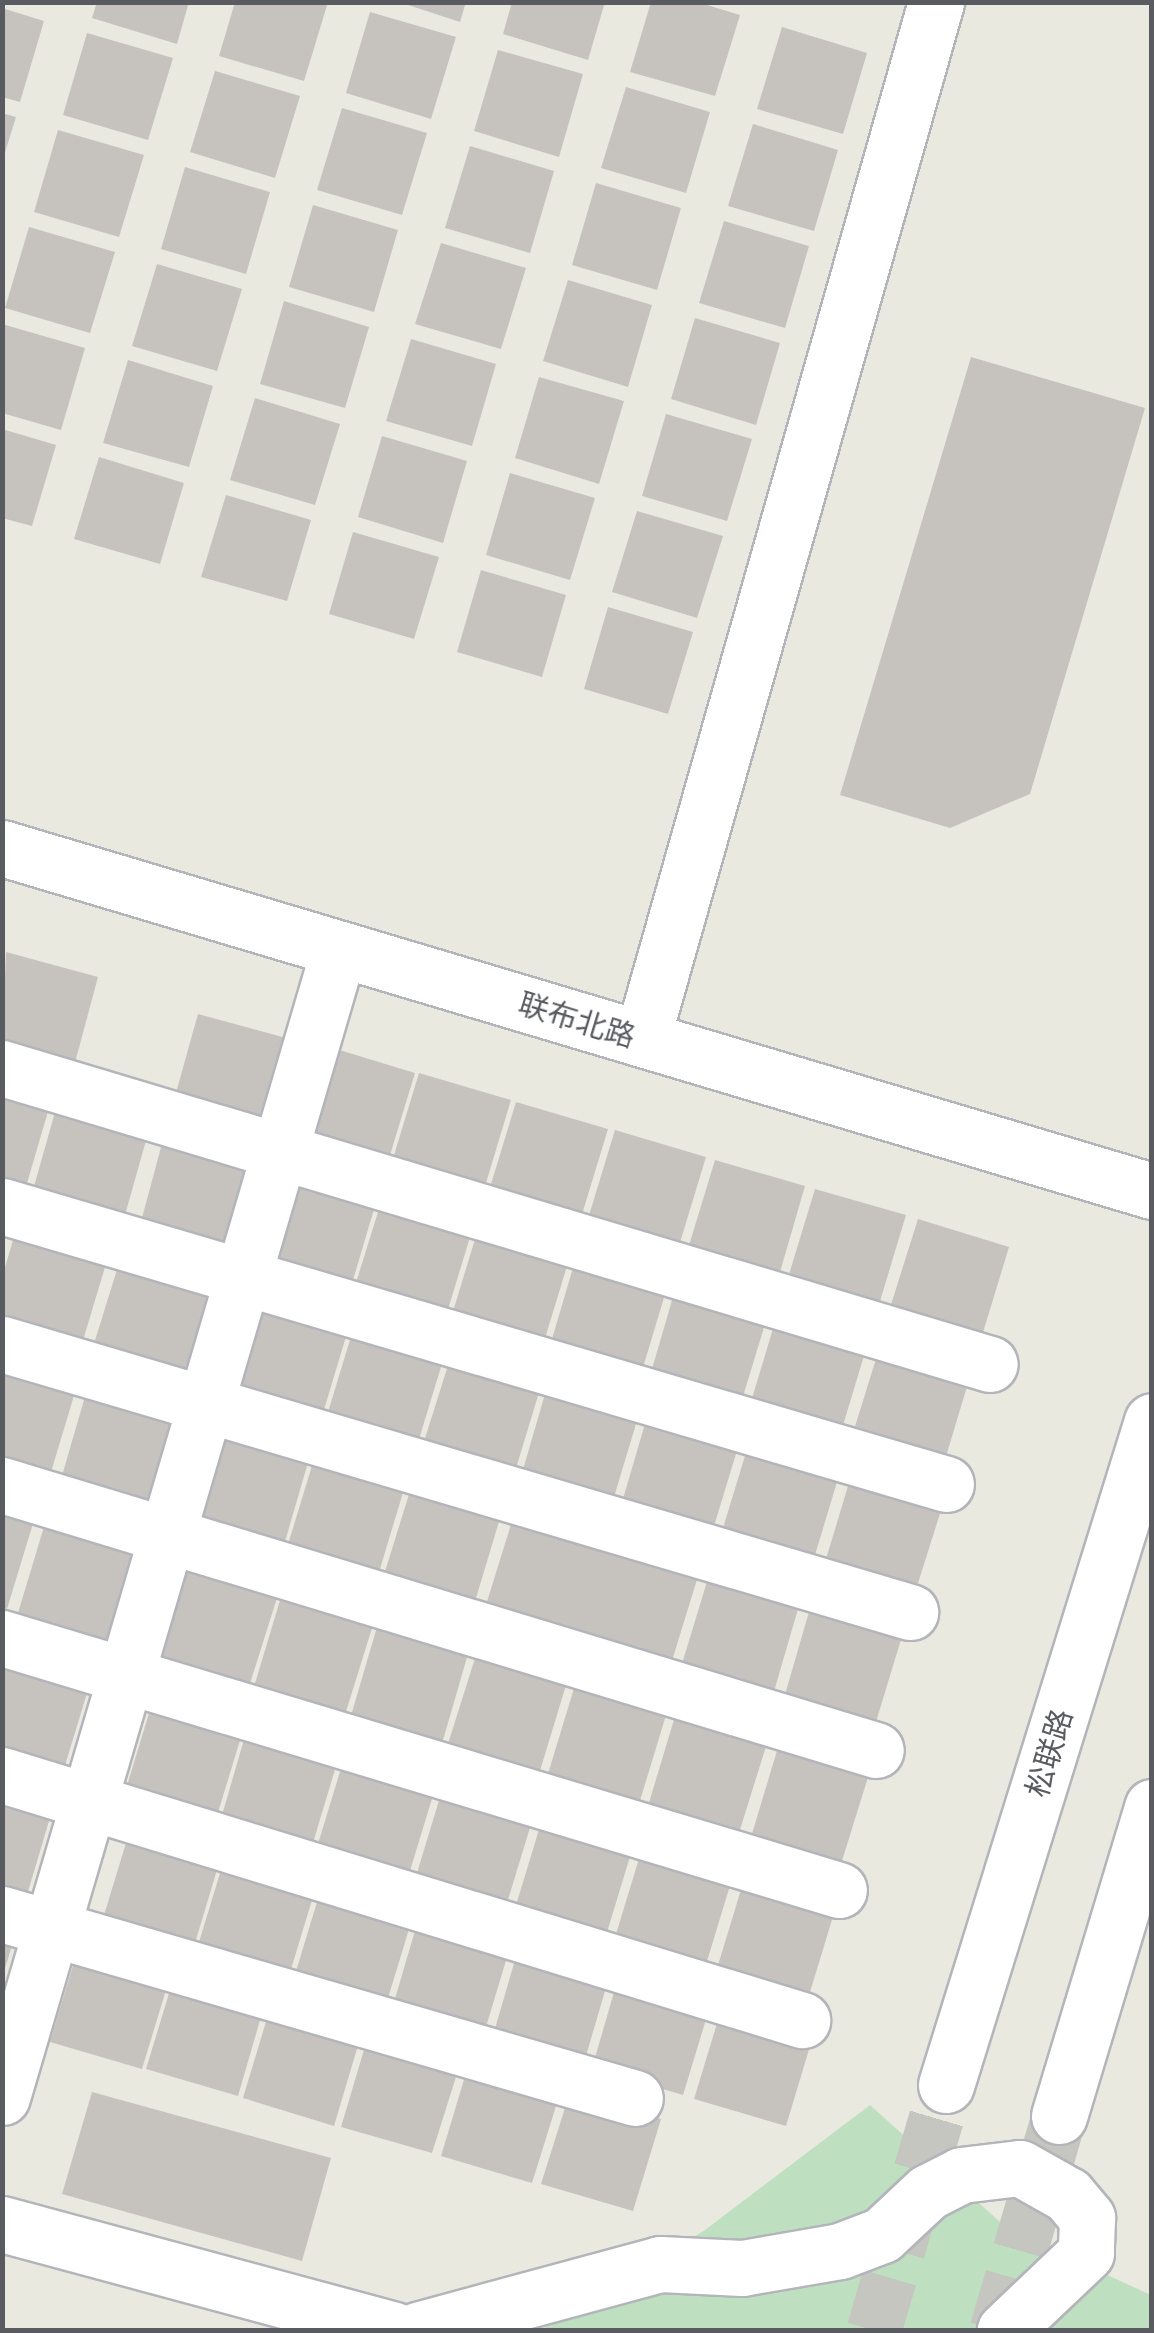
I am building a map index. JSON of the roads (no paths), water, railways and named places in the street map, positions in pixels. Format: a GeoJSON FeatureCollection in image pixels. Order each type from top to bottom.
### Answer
{"type":"FeatureCollection","features":[{"type":"Feature","properties":{"kind":"street"},"geometry":{"type":"LineString","coordinates":[[642,1039],[924,6]]}},
{"type":"Feature","properties":{"kind":"street","name":"联布北路"},"geometry":{"type":"LineString","coordinates":[[2,848],[1152,1191]]}},
{"type":"Feature","properties":{"kind":"street"},"geometry":{"type":"LineString","coordinates":[[2,2097],[27,1921],[89,1802],[339,948]]}},
{"type":"Feature","properties":{"kind":"street"},"geometry":{"type":"LineString","coordinates":[[2,1068],[990,1364]]}},
{"type":"Feature","properties":{"kind":"street"},"geometry":{"type":"LineString","coordinates":[[2,1206],[946,1484]]}},
{"type":"Feature","properties":{"kind":"street"},"geometry":{"type":"LineString","coordinates":[[2,1344],[910,1612]]}},
{"type":"Feature","properties":{"kind":"street","name":"松联路"},"geometry":{"type":"LineString","coordinates":[[946,2085],[1152,1421]]}},
{"type":"Feature","properties":{"kind":"street"},"geometry":{"type":"LineString","coordinates":[[2,1485],[876,1750]]}},
{"type":"Feature","properties":{"kind":"street"},"geometry":{"type":"LineString","coordinates":[[2,1638],[838,1890]]}},
{"type":"Feature","properties":{"kind":"street"},"geometry":{"type":"LineString","coordinates":[[2,1775],[802,2020]]}},
{"type":"Feature","properties":{"kind":"street"},"geometry":{"type":"LineString","coordinates":[[1059,2116],[1152,1807]]}},
{"type":"Feature","properties":{"kind":"street"},"geometry":{"type":"LineString","coordinates":[[27,1921],[635,2098]]}},
{"type":"Feature","properties":{"kind":"street"},"geometry":{"type":"LineString","coordinates":[[417,2330],[660,2264],[742,2268],[840,2251],[882,2235],[928,2192],[961,2174],[1020,2168],[1068,2195],[1086,2218],[1086,2253],[1004,2330]]}},
{"type":"Feature","properties":{"kind":"street"},"geometry":{"type":"LineString","coordinates":[[2,2224],[394,2330]]}},
{"type":"Feature","properties":{"kind":"tunnel"},"geometry":{"type":"LineString","coordinates":[[874,2330],[946,2085]]}},
{"type":"Feature","properties":{"kind":"tunnel"},"geometry":{"type":"LineString","coordinates":[[997,2330],[1059,2116]]}}]}
